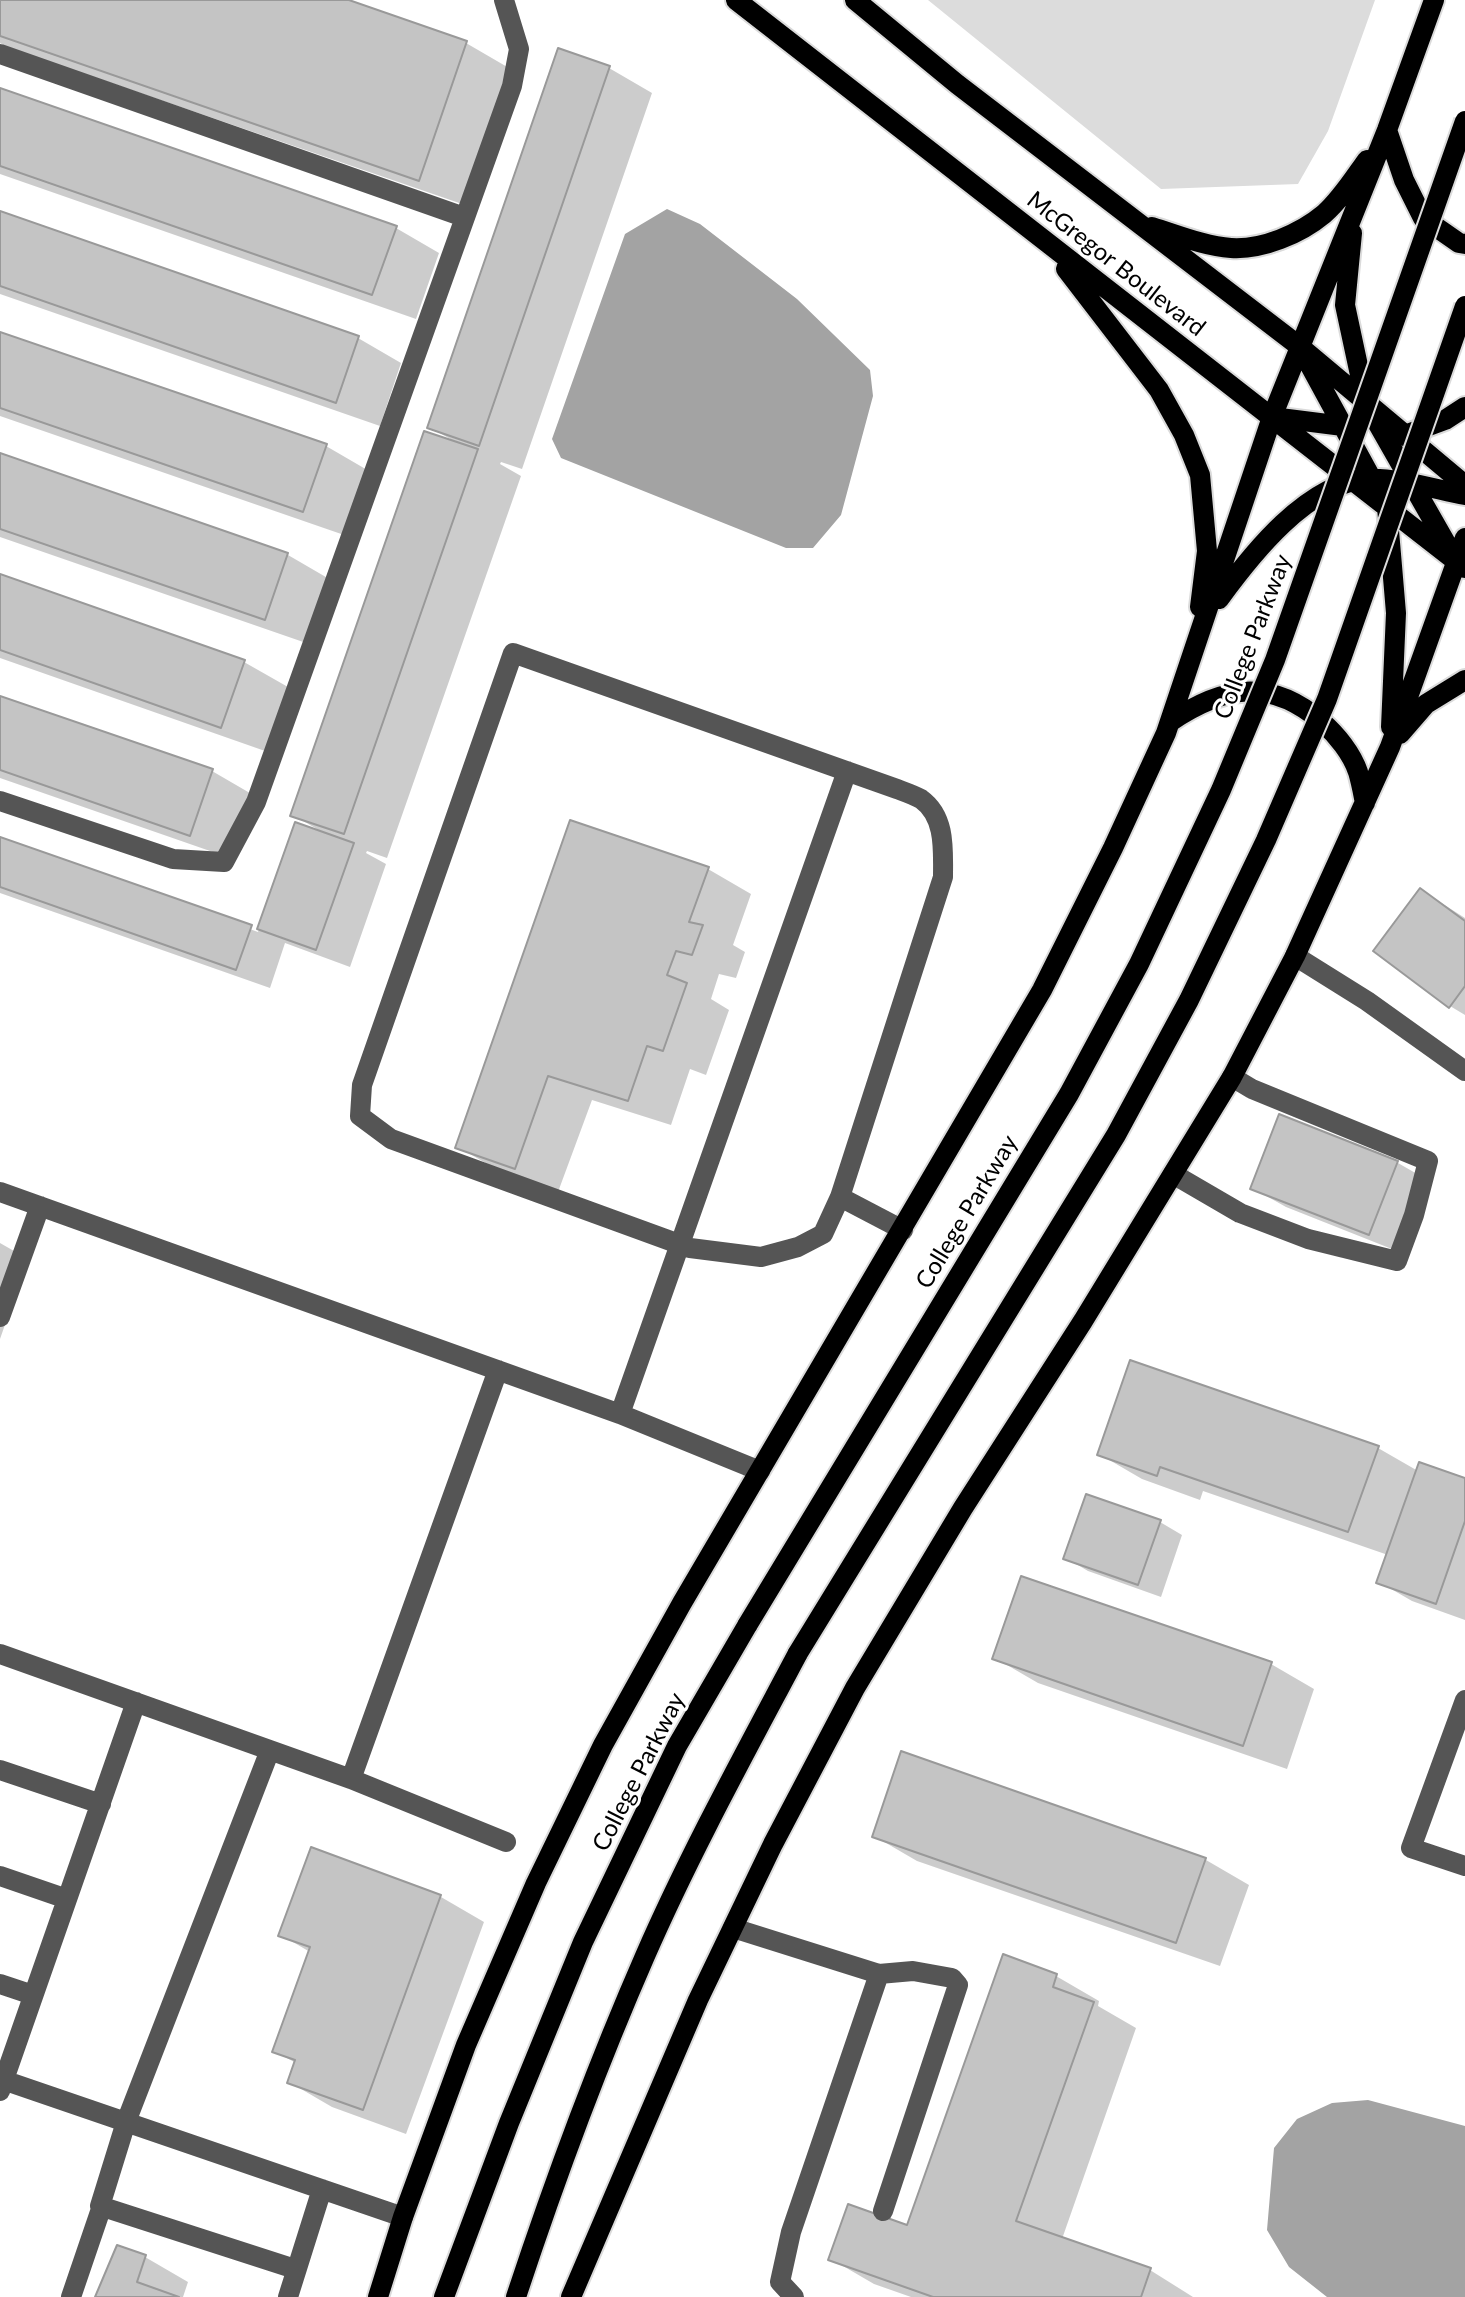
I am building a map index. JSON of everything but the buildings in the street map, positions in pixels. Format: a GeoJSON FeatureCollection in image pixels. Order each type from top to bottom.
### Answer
{"type":"FeatureCollection","features":[{"type":"Feature","properties":{"kind":"main road","name":"McGregor Boulevard"},"geometry":{"type":"LineString","coordinates":[[736,0],[1272,417],[1363,479]]}},
{"type":"Feature","properties":{"kind":"main road","name":"McGregor Boulevard"},"geometry":{"type":"LineString","coordinates":[[855,0],[957,84],[1299,346],[1465,485]]}},
{"type":"Feature","properties":{"kind":"main road"},"geometry":{"type":"LineString","coordinates":[[378,2297],[403,2217],[466,2045],[536,1883],[603,1745],[682,1603],[1042,990],[1113,848],[1170,722],[1272,417],[1387,130],[1434,0]]}},
{"type":"Feature","properties":{"kind":"main road","name":"College Parkway"},"geometry":{"type":"LineString","coordinates":[[444,2297],[509,2123],[583,1942],[677,1746],[1069,1094],[1139,964],[1221,790],[1275,660],[1465,121]]}},
{"type":"Feature","properties":{"kind":"main road"},"geometry":{"type":"LineString","coordinates":[[1139,223],[1209,245],[1233,248],[1257,246],[1283,237],[1324,213],[1348,186],[1387,130]]}},
{"type":"Feature","properties":{"kind":"main road"},"geometry":{"type":"LineString","coordinates":[[1387,130],[1404,180],[1423,218],[1465,244]]}},
{"type":"Feature","properties":{"kind":"main road"},"geometry":{"type":"LineString","coordinates":[[1354,213],[1345,305],[1366,403],[1461,565]]}},
{"type":"Feature","properties":{"kind":"main road"},"geometry":{"type":"LineString","coordinates":[[1046,244],[1159,390],[1184,435],[1200,475],[1207,551],[1187,675]]}},
{"type":"Feature","properties":{"kind":"main road"},"geometry":{"type":"LineString","coordinates":[[516,2297],[582,2108],[645,1955],[728,1786],[798,1653],[1116,1135],[1189,1000],[1266,840],[1327,699],[1465,306]]}},
{"type":"Feature","properties":{"kind":"main road"},"geometry":{"type":"LineString","coordinates":[[1299,346],[1345,426],[1363,479],[1387,507],[1461,565]]}},
{"type":"Feature","properties":{"kind":"main road"},"geometry":{"type":"LineString","coordinates":[[1272,417],[1405,435],[1445,420],[1465,407]]}},
{"type":"Feature","properties":{"kind":"main road"},"geometry":{"type":"LineString","coordinates":[[1208,615],[1248,560],[1282,525],[1317,496],[1363,479],[1465,495]]}},
{"type":"Feature","properties":{"kind":"main road"},"geometry":{"type":"LineString","coordinates":[[1387,507],[1396,613],[1390,747]]}},
{"type":"Feature","properties":{"kind":"main road"},"geometry":{"type":"LineString","coordinates":[[571,2297],[698,2000],[773,1844],[855,1688],[963,1508],[1083,1321],[1232,1077],[1295,956],[1390,747],[1461,565],[1465,538]]}},
{"type":"Feature","properties":{"kind":"main road"},"geometry":{"type":"LineString","coordinates":[[1390,747],[1426,704],[1465,680]]}},
{"type":"Feature","properties":{"kind":"main road"},"geometry":{"type":"LineString","coordinates":[[1170,722],[1192,707],[1220,696],[1248,691],[1275,693],[1311,712],[1334,733],[1357,770],[1365,803]]}},
{"type":"Feature","properties":{"kind":"lane"},"geometry":{"type":"LineString","coordinates":[[0,801],[173,859],[224,862],[256,802],[512,86],[519,49],[504,0]]}},
{"type":"Feature","properties":{"kind":"lane"},"geometry":{"type":"LineString","coordinates":[[0,54],[464,217]]}},
{"type":"Feature","properties":{"kind":"lane"},"geometry":{"type":"LineString","coordinates":[[513,653],[921,799],[936,815],[944,844],[943,877],[840,1197],[823,1234],[798,1247],[761,1257],[681,1245],[391,1139],[360,1116],[362,1085],[513,653]]}},
{"type":"Feature","properties":{"kind":"lane"},"geometry":{"type":"LineString","coordinates":[[620,1414],[847,771]]}},
{"type":"Feature","properties":{"kind":"lane"},"geometry":{"type":"LineString","coordinates":[[1295,956],[1367,1001],[1465,1071]]}},
{"type":"Feature","properties":{"kind":"lane"},"geometry":{"type":"LineString","coordinates":[[1173,1174],[1240,1213],[1308,1239],[1397,1261],[1414,1215],[1428,1161],[1252,1089],[1232,1077]]}},
{"type":"Feature","properties":{"kind":"lane"},"geometry":{"type":"LineString","coordinates":[[0,1192],[620,1414],[760,1471]]}},
{"type":"Feature","properties":{"kind":"lane"},"geometry":{"type":"LineString","coordinates":[[840,1197],[903,1230]]}},
{"type":"Feature","properties":{"kind":"lane"},"geometry":{"type":"LineString","coordinates":[[0,1317],[40,1206]]}},
{"type":"Feature","properties":{"kind":"lane"},"geometry":{"type":"LineString","coordinates":[[351,1779],[498,1370]]}},
{"type":"Feature","properties":{"kind":"lane"},"geometry":{"type":"LineString","coordinates":[[0,1654],[351,1779],[506,1842]]}},
{"type":"Feature","properties":{"kind":"lane"},"geometry":{"type":"LineString","coordinates":[[1465,1700],[1411,1848],[1465,1866]]}},
{"type":"Feature","properties":{"kind":"lane"},"geometry":{"type":"LineString","coordinates":[[136,1702],[1,2083],[126,2122],[403,2217]]}},
{"type":"Feature","properties":{"kind":"lane"},"geometry":{"type":"LineString","coordinates":[[71,2297],[126,2122],[270,1750]]}},
{"type":"Feature","properties":{"kind":"lane"},"geometry":{"type":"LineString","coordinates":[[0,1770],[101,1804]]}},
{"type":"Feature","properties":{"kind":"lane"},"geometry":{"type":"LineString","coordinates":[[0,1876],[67,1899]]}},
{"type":"Feature","properties":{"kind":"lane"},"geometry":{"type":"LineString","coordinates":[[733,1928],[879,1974],[913,1971],[952,1978],[958,1985],[883,2211]]}},
{"type":"Feature","properties":{"kind":"lane"},"geometry":{"type":"LineString","coordinates":[[783,2292],[791,2232],[879,1974]]}},
{"type":"Feature","properties":{"kind":"lane"},"geometry":{"type":"LineString","coordinates":[[0,1984],[33,1995]]}},
{"type":"Feature","properties":{"kind":"lane"},"geometry":{"type":"LineString","coordinates":[[288,2297],[322,2189]]}},
{"type":"Feature","properties":{"kind":"lane"},"geometry":{"type":"LineString","coordinates":[[102,2206],[295,2269]]}},
{"type":"Feature","properties":{"kind":"shaded area"},"geometry":{"type":"Polygon","coordinates":[[[928,0],[1375,0],[1328,131],[1298,184],[1161,189],[928,0]]]}},
{"type":"Feature","properties":{"kind":"shaded area"},"geometry":{"type":"Polygon","coordinates":[[[667,209],[700,224],[797,299],[870,370],[873,396],[841,515],[813,548],[786,548],[561,458],[552,439],[625,234],[667,209]]]}},
{"type":"Feature","properties":{"kind":"shaded area"},"geometry":{"type":"Polygon","coordinates":[[[1368,2100],[1465,2126],[1465,2297],[1327,2297],[1289,2267],[1267,2230],[1274,2148],[1297,2119],[1332,2103],[1368,2100]]]}}]}
